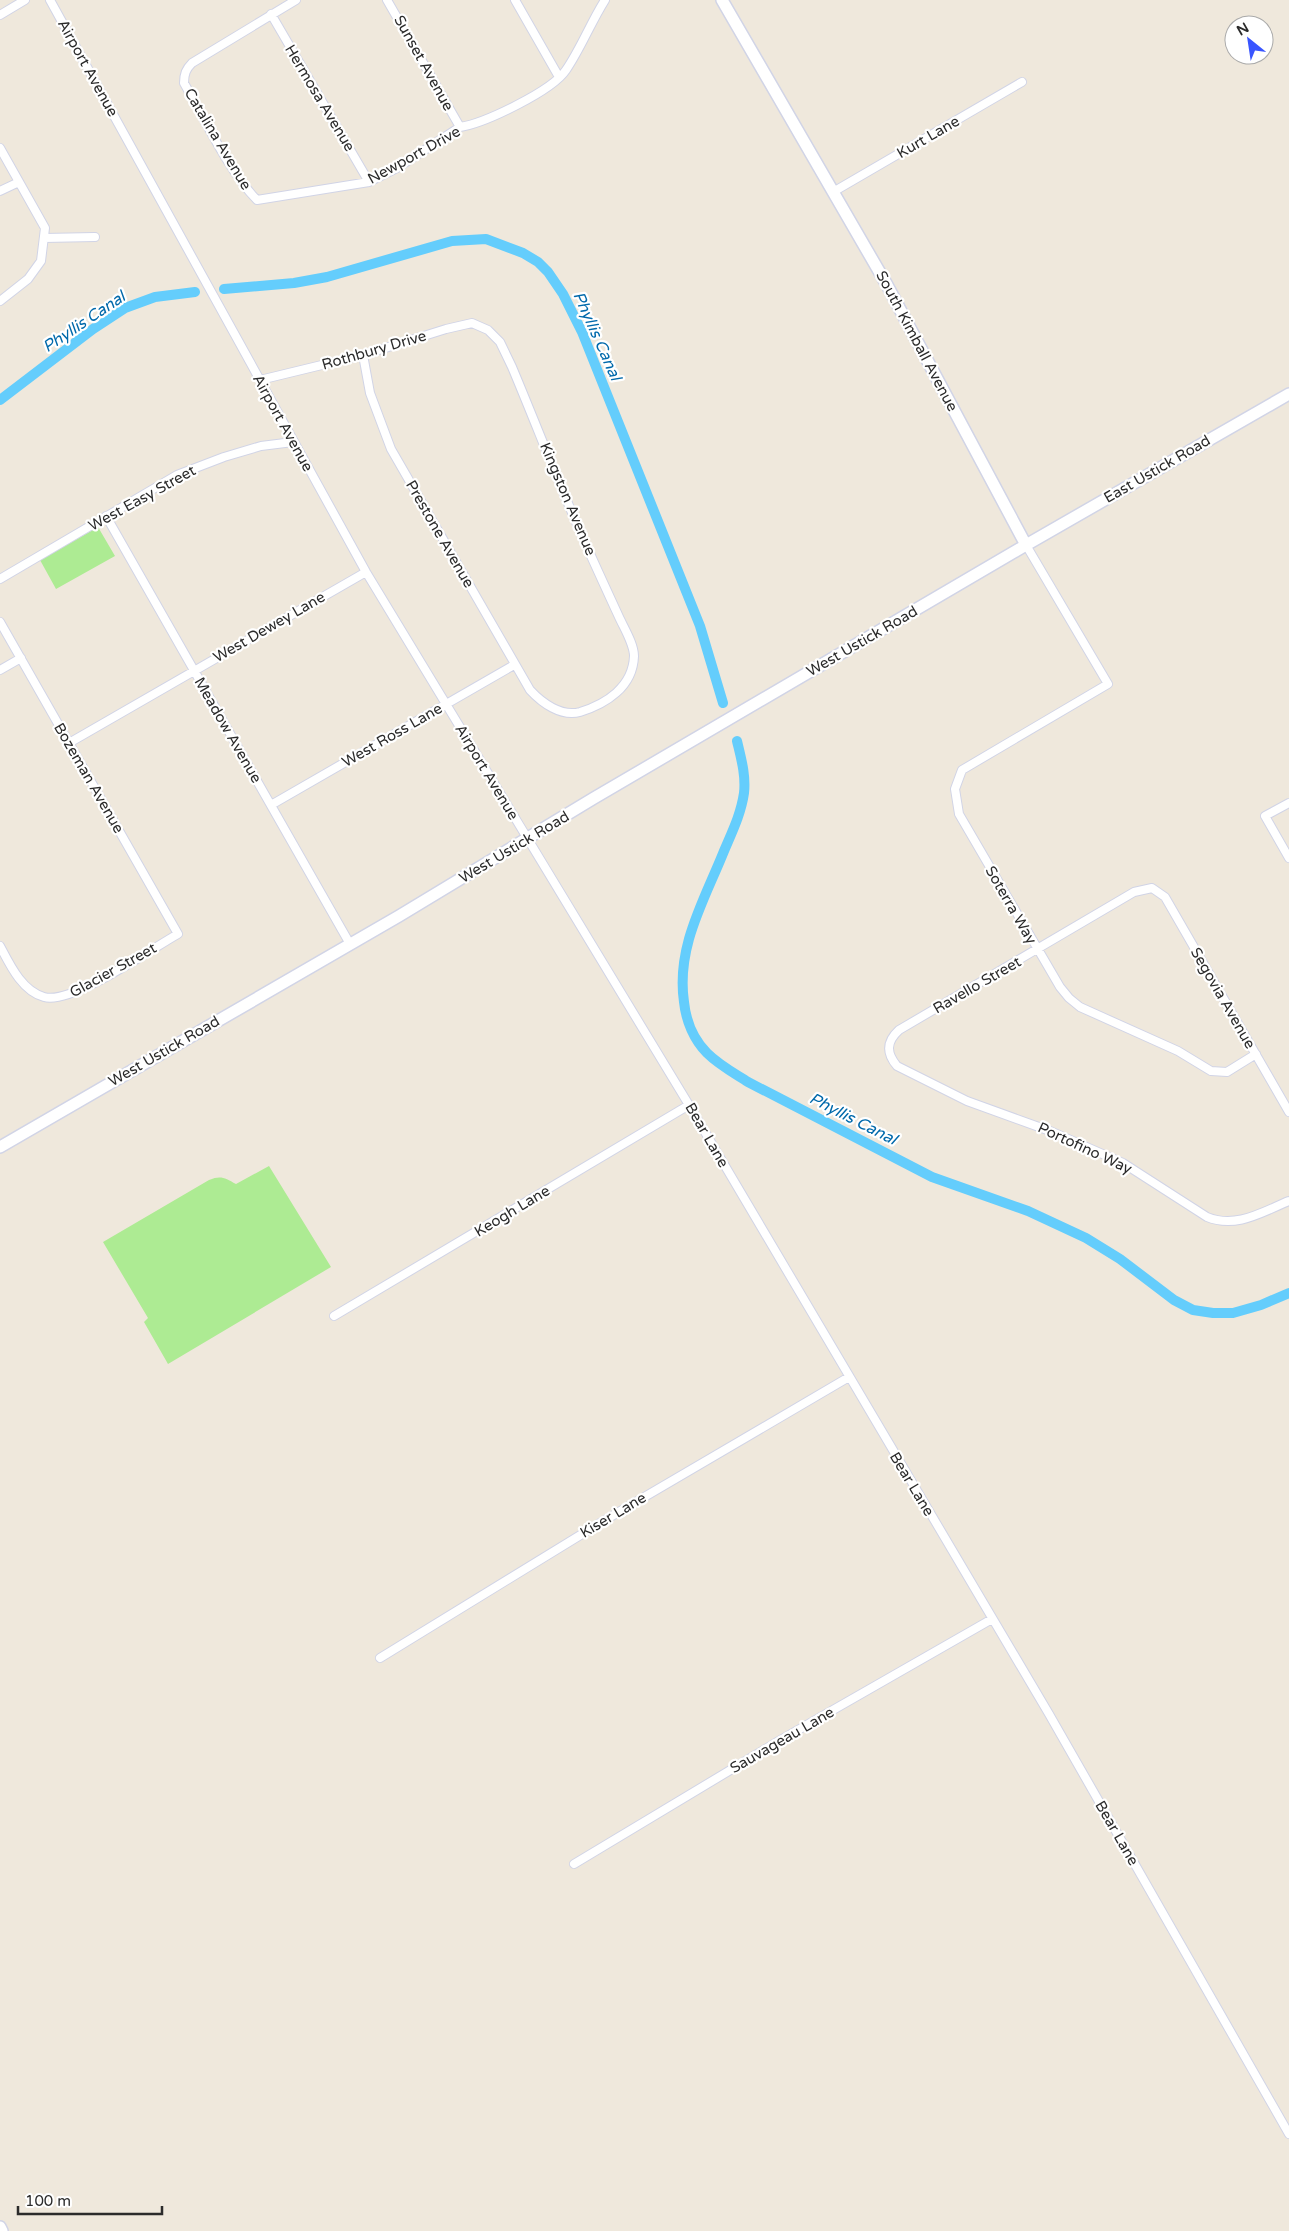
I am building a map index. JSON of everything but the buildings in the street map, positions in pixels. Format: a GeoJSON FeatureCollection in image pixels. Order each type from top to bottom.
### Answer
{"type":"FeatureCollection","features":[{"type":"Feature","properties":{"kind":"main road","name":"South Kimball Avenue"},"geometry":{"type":"LineString","coordinates":[[722,0],[887,285],[1026,545]]}},
{"type":"Feature","properties":{"kind":"main road","name":"East Ustick Road"},"geometry":{"type":"LineString","coordinates":[[1026,545],[1289,394]]}},
{"type":"Feature","properties":{"kind":"main road","name":"West Ustick Road"},"geometry":{"type":"LineString","coordinates":[[0,1147],[350,944],[1026,545]]}},
{"type":"Feature","properties":{"kind":"main road"},"geometry":{"type":"LineString","coordinates":[[0,2227],[2,2231]]}},
{"type":"Feature","properties":{"kind":"street"},"geometry":{"type":"LineString","coordinates":[[0,15],[25,0]]}},
{"type":"Feature","properties":{"kind":"street","name":"Airport Avenue"},"geometry":{"type":"LineString","coordinates":[[50,0],[366,572],[528,838]]}},
{"type":"Feature","properties":{"kind":"street"},"geometry":{"type":"LineString","coordinates":[[271,14],[296,0]]}},
{"type":"Feature","properties":{"kind":"street","name":"Sunset Avenue"},"geometry":{"type":"LineString","coordinates":[[387,0],[460,128]]}},
{"type":"Feature","properties":{"kind":"street"},"geometry":{"type":"LineString","coordinates":[[515,0],[559,77]]}},
{"type":"Feature","properties":{"kind":"street","name":"Newport Drive"},"geometry":{"type":"LineString","coordinates":[[257,200],[369,182],[397,168],[460,128],[505,112],[565,72],[605,0]]}},
{"type":"Feature","properties":{"kind":"street","name":"Catalina Avenue"},"geometry":{"type":"LineString","coordinates":[[257,200],[246,188],[229,161],[184,83],[184,76],[192,62],[271,14]]}},
{"type":"Feature","properties":{"kind":"street","name":"Hermosa Avenue"},"geometry":{"type":"LineString","coordinates":[[271,14],[369,182]]}},
{"type":"Feature","properties":{"kind":"street","name":"Kurt Lane"},"geometry":{"type":"LineString","coordinates":[[833,192],[1022,82]]}},
{"type":"Feature","properties":{"kind":"street"},"geometry":{"type":"LineString","coordinates":[[0,148],[45,228],[41,261],[28,279],[0,301]]}},
{"type":"Feature","properties":{"kind":"street"},"geometry":{"type":"LineString","coordinates":[[0,191],[19,182]]}},
{"type":"Feature","properties":{"kind":"street"},"geometry":{"type":"LineString","coordinates":[[44,238],[95,237]]}},
{"type":"Feature","properties":{"kind":"street","name":"Rothbury Drive"},"geometry":{"type":"LineString","coordinates":[[260,380],[363,355],[446,329],[472,324],[488,330]]}},
{"type":"Feature","properties":{"kind":"street","name":"Kingston Avenue"},"geometry":{"type":"LineString","coordinates":[[488,330],[500,342],[512,366],[582,536],[628,637],[634,655],[630,674],[619,692],[593,708],[575,713],[557,710],[542,702]]}},
{"type":"Feature","properties":{"kind":"street","name":"Prestone Avenue"},"geometry":{"type":"LineString","coordinates":[[363,355],[370,393],[391,449],[514,665],[530,690],[542,702]]}},
{"type":"Feature","properties":{"kind":"street","name":"West Easy Street"},"geometry":{"type":"LineString","coordinates":[[0,579],[177,476],[224,457],[261,446],[293,442]]}},
{"type":"Feature","properties":{"kind":"street","name":"Meadow Avenue"},"geometry":{"type":"LineString","coordinates":[[106,516],[350,944]]}},
{"type":"Feature","properties":{"kind":"street","name":"South Kimball Avenue"},"geometry":{"type":"LineString","coordinates":[[1026,545],[1108,684]]}},
{"type":"Feature","properties":{"kind":"street","name":"West Dewey Lane"},"geometry":{"type":"LineString","coordinates":[[69,743],[366,572]]}},
{"type":"Feature","properties":{"kind":"street","name":"Bozeman Avenue"},"geometry":{"type":"LineString","coordinates":[[0,622],[178,934]]}},
{"type":"Feature","properties":{"kind":"street"},"geometry":{"type":"LineString","coordinates":[[0,670],[21,658]]}},
{"type":"Feature","properties":{"kind":"street","name":"West Ross Lane"},"geometry":{"type":"LineString","coordinates":[[271,806],[514,665]]}},
{"type":"Feature","properties":{"kind":"street","name":"Soterra Way"},"geometry":{"type":"LineString","coordinates":[[1108,684],[962,770],[955,789],[959,814],[1060,987],[1080,1007],[1178,1051],[1212,1072],[1227,1072],[1256,1054]]}},
{"type":"Feature","properties":{"kind":"street"},"geometry":{"type":"LineString","coordinates":[[1289,803],[1265,816],[1289,858]]}},
{"type":"Feature","properties":{"kind":"street","name":"Bear Lane"},"geometry":{"type":"LineString","coordinates":[[528,838],[689,1105],[848,1377],[1049,1714],[1289,2134]]}},
{"type":"Feature","properties":{"kind":"street","name":"Ravello Street"},"geometry":{"type":"LineString","coordinates":[[888,1047],[891,1037],[899,1030],[1134,892],[1152,888]]}},
{"type":"Feature","properties":{"kind":"street","name":"Segovia Avenue"},"geometry":{"type":"LineString","coordinates":[[1152,888],[1164,897],[1289,1111]]}},
{"type":"Feature","properties":{"kind":"street","name":"Glacier Street"},"geometry":{"type":"LineString","coordinates":[[0,946],[19,977],[35,993],[45,998],[55,998],[81,991],[178,934]]}},
{"type":"Feature","properties":{"kind":"street","name":"Portofino Way"},"geometry":{"type":"LineString","coordinates":[[888,1047],[890,1057],[897,1066],[967,1101],[1050,1130],[1123,1163],[1206,1217],[1220,1222],[1237,1221],[1289,1201]]}},
{"type":"Feature","properties":{"kind":"street","name":"Keogh Lane"},"geometry":{"type":"LineString","coordinates":[[334,1316],[689,1105]]}},
{"type":"Feature","properties":{"kind":"street","name":"Kiser Lane"},"geometry":{"type":"LineString","coordinates":[[380,1658],[608,1518],[848,1377]]}},
{"type":"Feature","properties":{"kind":"street","name":"Sauvageau Lane"},"geometry":{"type":"LineString","coordinates":[[574,1864],[786,1737],[992,1619]]}},
{"type":"Feature","properties":{"kind":"green space"},"geometry":{"type":"Polygon","coordinates":[[[98,527],[115,556],[56,589],[40,560],[98,527]]]}},
{"type":"Feature","properties":{"kind":"green space"},"geometry":{"type":"Polygon","coordinates":[[[269,1166],[331,1267],[168,1364],[144,1322],[148,1318],[103,1242],[209,1180],[223,1178],[236,1184],[269,1166]]]}},
{"type":"Feature","properties":{"kind":"waterway","name":"Phyllis Canal"},"geometry":{"type":"LineString","coordinates":[[224,289],[294,283],[327,277],[452,241],[486,239],[523,253],[538,262],[548,272],[563,294],[582,332],[700,626],[723,703]]}},
{"type":"Feature","properties":{"kind":"waterway","name":"Phyllis Canal"},"geometry":{"type":"LineString","coordinates":[[0,400],[93,329],[125,308],[155,297],[195,292]]}},
{"type":"Feature","properties":{"kind":"waterway","name":"Phyllis Canal"},"geometry":{"type":"LineString","coordinates":[[737,741],[744,773],[743,801],[736,823],[700,906],[684,962],[684,1002],[691,1030],[702,1048],[722,1065],[748,1082],[932,1177],[1028,1211],[1086,1238],[1120,1259],[1174,1300],[1193,1310],[1233,1313],[1261,1305],[1289,1293]]}}]}
